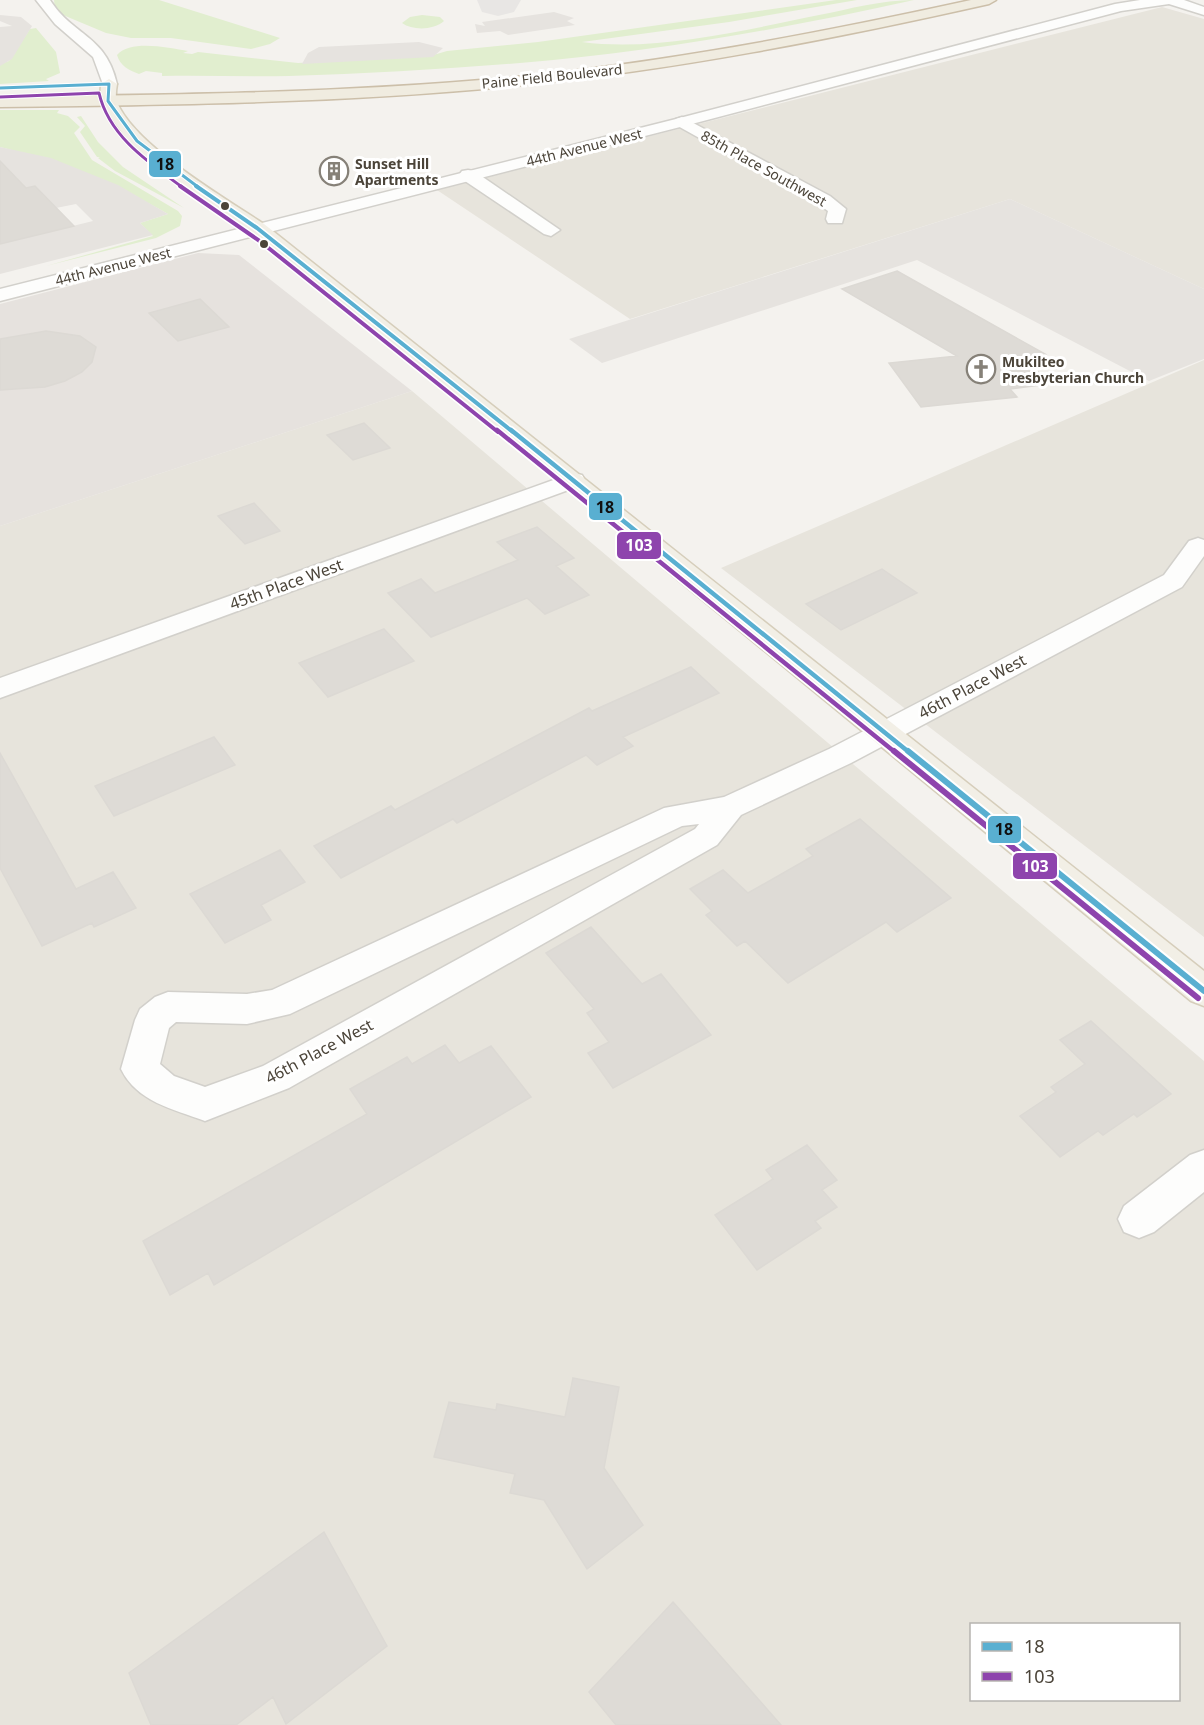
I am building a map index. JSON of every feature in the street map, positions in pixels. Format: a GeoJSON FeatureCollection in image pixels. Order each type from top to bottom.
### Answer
{"type":"FeatureCollection","features":[{"type":"Feature","properties":{"kind":"highway","name":"Paine Field Boulevard"},"geometry":{"type":"LineString","coordinates":[[338,79],[482,70],[636,56],[784,33],[936,0]]}},
{"type":"Feature","properties":{"kind":"highway","name":"Paine Field Boulevard"},"geometry":{"type":"LineString","coordinates":[[112,90],[375,92],[588,74],[792,43],[988,0]]}},
{"type":"Feature","properties":{"kind":"highway"},"geometry":{"type":"LineString","coordinates":[[0,88],[112,90]]}},
{"type":"Feature","properties":{"kind":"highway"},"geometry":{"type":"LineString","coordinates":[[0,102],[112,90]]}},
{"type":"Feature","properties":{"kind":"main road"},"geometry":{"type":"LineString","coordinates":[[112,90],[138,141],[159,160],[257,228],[573,480],[1204,992]]}},
{"type":"Feature","properties":{"kind":"street"},"geometry":{"type":"LineString","coordinates":[[43,0],[50,12],[99,51],[112,90]]}},
{"type":"Feature","properties":{"kind":"street"},"geometry":{"type":"LineString","coordinates":[[1169,0],[1204,11]]}},
{"type":"Feature","properties":{"kind":"street","name":"44th Avenue West"},"geometry":{"type":"LineString","coordinates":[[0,295],[682,122],[1120,7],[1169,0]]}},
{"type":"Feature","properties":{"kind":"street","name":"85th Place Southwest"},"geometry":{"type":"LineString","coordinates":[[682,122],[824,200],[837,209],[835,219]]}},
{"type":"Feature","properties":{"kind":"street"},"geometry":{"type":"LineString","coordinates":[[468,176],[551,230]]}},
{"type":"Feature","properties":{"kind":"street","name":"45th Place West"},"geometry":{"type":"LineString","coordinates":[[0,688],[573,480]]}},
{"type":"Feature","properties":{"kind":"street","name":"46th Place West"},"geometry":{"type":"LineString","coordinates":[[730,807],[706,837],[276,1077],[205,1104],[160,1088],[140,1068],[153,1020],[168,1007],[247,1009],[277,1005],[675,816],[730,807],[840,756],[1173,582],[1198,546]]}},
{"type":"Feature","properties":{"kind":"street"},"geometry":{"type":"LineString","coordinates":[[1139,1219],[1204,1168]]}},
{"type":"Feature","properties":{"kind":"shaded area"},"geometry":{"type":"Polygon","coordinates":[[[1162,7],[1204,19],[1204,289],[1010,199],[630,319],[437,190],[1162,7]]]}},
{"type":"Feature","properties":{"kind":"shaded area"},"geometry":{"type":"Polygon","coordinates":[[[554,12],[574,18],[567,21],[575,25],[508,35],[500,31],[477,33],[475,24],[485,26],[482,22],[554,12]]]}},
{"type":"Feature","properties":{"kind":"shaded area"},"geometry":{"type":"Polygon","coordinates":[[[0,15],[21,17],[32,26],[12,59],[0,66],[0,27],[12,26],[0,21],[0,15]]]}},
{"type":"Feature","properties":{"kind":"shaded area"},"geometry":{"type":"Polygon","coordinates":[[[419,42],[443,48],[433,57],[302,64],[308,53],[319,47],[419,42]]]}},
{"type":"Feature","properties":{"kind":"shaded area"},"geometry":{"type":"Polygon","coordinates":[[[0,147],[51,158],[118,185],[168,214],[140,223],[153,235],[0,274],[0,244],[93,221],[76,204],[56,208],[35,186],[26,188],[15,176],[0,179],[0,147]]]}},
{"type":"Feature","properties":{"kind":"shaded area"},"geometry":{"type":"Polygon","coordinates":[[[1010,199],[1204,289],[1204,359],[1149,381],[917,260],[602,363],[569,339],[1010,199]]]}},
{"type":"Feature","properties":{"kind":"shaded area"},"geometry":{"type":"Polygon","coordinates":[[[198,253],[239,255],[412,391],[0,526],[0,304],[198,253]]]}},
{"type":"Feature","properties":{"kind":"shaded area"},"geometry":{"type":"Polygon","coordinates":[[[1204,360],[1204,937],[721,568],[1204,360]]]}},
{"type":"Feature","properties":{"kind":"shaded area"},"geometry":{"type":"Polygon","coordinates":[[[412,391],[1204,1061],[1204,1725],[0,1725],[0,526],[412,391]]]}},
{"type":"Feature","properties":{"kind":"green space"},"geometry":{"type":"Polygon","coordinates":[[[54,0],[159,0],[280,38],[270,44],[251,49],[171,38],[131,38],[106,33],[63,15],[55,9],[54,0]]]}},
{"type":"Feature","properties":{"kind":"green space"},"geometry":{"type":"Polygon","coordinates":[[[836,0],[857,0],[729,22],[582,42],[640,44],[670,42],[731,33],[878,3],[914,0],[767,30],[619,53],[520,63],[376,73],[162,76],[162,73],[146,71],[139,74],[132,71],[123,65],[117,55],[131,47],[151,46],[188,51],[183,53],[198,52],[298,63],[430,56],[447,51],[538,42],[836,0]]]}},
{"type":"Feature","properties":{"kind":"green space"},"geometry":{"type":"Polygon","coordinates":[[[422,15],[440,17],[444,21],[435,26],[423,28],[402,23],[410,17],[422,15]]]}},
{"type":"Feature","properties":{"kind":"green space"},"geometry":{"type":"Polygon","coordinates":[[[36,28],[56,52],[60,73],[46,79],[49,81],[0,84],[0,64],[9,61],[30,29],[36,28]]]}},
{"type":"Feature","properties":{"kind":"green space"},"geometry":{"type":"Polygon","coordinates":[[[0,110],[59,110],[57,113],[68,116],[80,127],[74,133],[92,160],[178,211],[182,216],[180,226],[156,238],[46,266],[153,236],[140,223],[168,214],[87,175],[44,159],[0,147],[0,110]]]}},
{"type":"Feature","properties":{"kind":"green space"},"geometry":{"type":"Polygon","coordinates":[[[81,116],[98,142],[123,167],[184,208],[115,171],[98,158],[100,157],[97,157],[80,132],[85,126],[77,117],[81,116]]]}},
{"type":"Feature","properties":{"kind":"building"},"geometry":{"type":"Polygon","coordinates":[[[0,161],[26,188],[35,186],[74,226],[0,244],[0,161]]]}},
{"type":"Feature","properties":{"kind":"building"},"geometry":{"type":"Polygon","coordinates":[[[897,271],[1045,354],[1024,356],[1049,384],[1010,389],[1017,397],[921,407],[889,363],[957,356],[842,289],[897,271]]]}},
{"type":"Feature","properties":{"kind":"building"},"geometry":{"type":"Polygon","coordinates":[[[200,299],[229,327],[178,341],[149,313],[200,299]]]}},
{"type":"Feature","properties":{"kind":"building"},"geometry":{"type":"Polygon","coordinates":[[[46,331],[80,336],[96,347],[92,362],[82,372],[65,381],[45,387],[0,390],[0,339],[46,331]]]}},
{"type":"Feature","properties":{"kind":"building"},"geometry":{"type":"Polygon","coordinates":[[[364,423],[390,448],[353,460],[327,435],[364,423]]]}},
{"type":"Feature","properties":{"kind":"building"},"geometry":{"type":"Polygon","coordinates":[[[254,503],[280,531],[245,544],[218,516],[254,503]]]}},
{"type":"Feature","properties":{"kind":"building"},"geometry":{"type":"Polygon","coordinates":[[[537,527],[574,558],[556,566],[589,595],[545,614],[527,598],[431,637],[388,593],[421,579],[435,593],[518,560],[497,542],[537,527]]]}},
{"type":"Feature","properties":{"kind":"building"},"geometry":{"type":"Polygon","coordinates":[[[882,569],[917,593],[841,630],[806,604],[882,569]]]}},
{"type":"Feature","properties":{"kind":"building"},"geometry":{"type":"Polygon","coordinates":[[[384,629],[414,661],[328,697],[299,663],[384,629]]]}},
{"type":"Feature","properties":{"kind":"building"},"geometry":{"type":"Polygon","coordinates":[[[691,667],[719,693],[623,737],[633,746],[597,765],[586,755],[457,823],[453,819],[341,878],[314,846],[391,806],[395,810],[589,708],[592,711],[691,667]]]}},
{"type":"Feature","properties":{"kind":"building"},"geometry":{"type":"Polygon","coordinates":[[[214,737],[235,765],[114,816],[95,786],[214,737]]]}},
{"type":"Feature","properties":{"kind":"building"},"geometry":{"type":"Polygon","coordinates":[[[0,753],[76,889],[113,872],[136,908],[94,927],[92,923],[42,946],[0,868],[0,753]]]}},
{"type":"Feature","properties":{"kind":"building"},"geometry":{"type":"Polygon","coordinates":[[[860,819],[951,898],[897,932],[886,922],[788,983],[745,941],[737,946],[706,915],[712,911],[690,889],[723,870],[748,893],[813,856],[806,849],[860,819]]]}},
{"type":"Feature","properties":{"kind":"building"},"geometry":{"type":"Polygon","coordinates":[[[280,850],[305,882],[261,905],[271,920],[225,943],[190,894],[280,850]]]}},
{"type":"Feature","properties":{"kind":"building"},"geometry":{"type":"Polygon","coordinates":[[[591,927],[642,984],[661,974],[711,1035],[613,1088],[588,1053],[609,1042],[587,1013],[594,1009],[546,953],[591,927]]]}},
{"type":"Feature","properties":{"kind":"building"},"geometry":{"type":"Polygon","coordinates":[[[1091,1021],[1171,1094],[1137,1117],[1134,1114],[1103,1135],[1098,1131],[1060,1157],[1020,1116],[1056,1092],[1051,1087],[1085,1064],[1060,1040],[1091,1021]]]}},
{"type":"Feature","properties":{"kind":"building"},"geometry":{"type":"Polygon","coordinates":[[[445,1045],[459,1063],[491,1046],[531,1097],[214,1285],[208,1273],[170,1295],[143,1241],[367,1114],[350,1089],[407,1057],[412,1064],[445,1045]]]}},
{"type":"Feature","properties":{"kind":"building"},"geometry":{"type":"Polygon","coordinates":[[[807,1145],[837,1180],[822,1190],[837,1207],[815,1221],[821,1228],[757,1270],[715,1215],[773,1179],[766,1170],[807,1145]]]}},
{"type":"Feature","properties":{"kind":"building"},"geometry":{"type":"Polygon","coordinates":[[[573,1378],[619,1387],[604,1468],[643,1525],[587,1569],[544,1500],[510,1493],[515,1474],[434,1457],[449,1402],[496,1410],[497,1404],[565,1417],[573,1378]]]}},
{"type":"Feature","properties":{"kind":"building"},"geometry":{"type":"Polygon","coordinates":[[[324,1532],[387,1646],[286,1724],[273,1697],[236,1725],[151,1725],[129,1673],[324,1532]]]}},
{"type":"Feature","properties":{"kind":"building"},"geometry":{"type":"Polygon","coordinates":[[[673,1602],[781,1725],[616,1725],[589,1692],[673,1602]]]}},
{"type":"Feature","properties":{"kind":"transit line","name":"18"},"geometry":{"type":"LineString","coordinates":[[0,88],[109,84],[108,101],[115,112],[137,141],[159,160],[257,228],[456,386],[1204,991]]}},
{"type":"Feature","properties":{"kind":"transit line","name":"103"},"geometry":{"type":"LineString","coordinates":[[0,97],[99,93],[104,112],[117,132],[137,152],[188,192],[253,236],[315,285],[1198,998]]}},
{"type":"Feature","properties":{"kind":"place","name":"Sunset Hill Apartments"},"geometry":{"type":"Point","coordinates":[334,171]}},
{"type":"Feature","properties":{"kind":"place","name":"Mukilteo Presbyterian Church"},"geometry":{"type":"Point","coordinates":[981,369]}}]}
